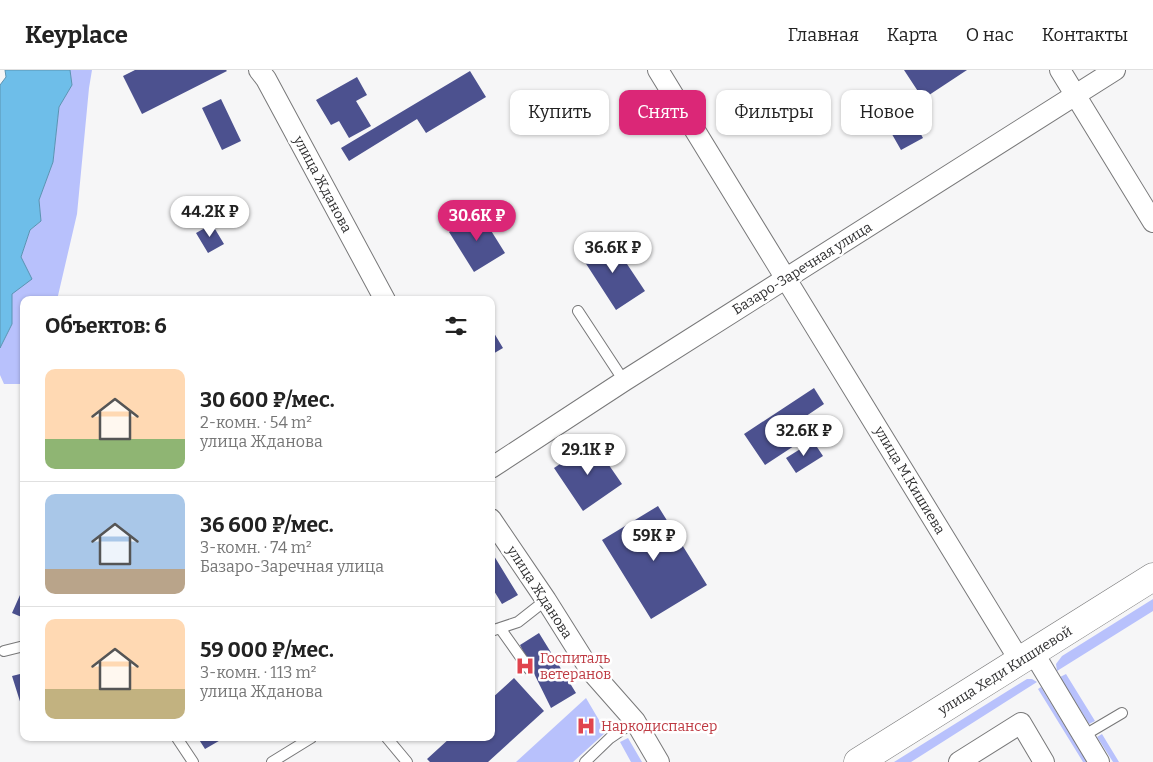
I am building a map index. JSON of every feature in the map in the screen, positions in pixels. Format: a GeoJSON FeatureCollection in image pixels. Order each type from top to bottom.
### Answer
{"type":"FeatureCollection","features":[{"type":"Feature","properties":{"kind":"main road","name":"улица Хеди Кишиевой"},"geometry":{"type":"LineString","coordinates":[[858,762],[1153,577]]}},
{"type":"Feature","properties":{"kind":"street","name":"улица М.Кишиева"},"geometry":{"type":"LineString","coordinates":[[658,70],[786,278],[1026,656],[1083,736],[1099,762]]}},
{"type":"Feature","properties":{"kind":"street"},"geometry":{"type":"LineString","coordinates":[[1060,70],[1153,222]]}},
{"type":"Feature","properties":{"kind":"street","name":"Базаро-Заречная улица"},"geometry":{"type":"LineString","coordinates":[[495,465],[624,381],[1115,70]]}},
{"type":"Feature","properties":{"kind":"street","name":"улица Жданова"},"geometry":{"type":"LineString","coordinates":[[269,73],[383,296]]}},
{"type":"Feature","properties":{"kind":"street","name":"улица Жданова"},"geometry":{"type":"LineString","coordinates":[[495,525],[546,600],[590,670],[635,721],[659,762]]}},
{"type":"Feature","properties":{"kind":"street"},"geometry":{"type":"LineString","coordinates":[[959,762],[1021,723],[1044,762]]}},
{"type":"Feature","properties":{"kind":"lane"},"geometry":{"type":"LineString","coordinates":[[578,311],[624,381]]}},
{"type":"Feature","properties":{"kind":"lane"},"geometry":{"type":"LineString","coordinates":[[495,630],[520,620],[546,600]]}},
{"type":"Feature","properties":{"kind":"lane"},"geometry":{"type":"LineString","coordinates":[[495,631],[529,669]]}},
{"type":"Feature","properties":{"kind":"lane"},"geometry":{"type":"LineString","coordinates":[[4,651],[20,647]]}},
{"type":"Feature","properties":{"kind":"lane"},"geometry":{"type":"LineString","coordinates":[[1083,736],[1122,713]]}},
{"type":"Feature","properties":{"kind":"lane"},"geometry":{"type":"LineString","coordinates":[[588,761],[610,738],[635,721]]}},
{"type":"Feature","properties":{"kind":"lane"},"geometry":{"type":"LineString","coordinates":[[178,741],[194,762]]}},
{"type":"Feature","properties":{"kind":"lane"},"geometry":{"type":"LineString","coordinates":[[272,762],[306,741]]}},
{"type":"Feature","properties":{"kind":"lane"},"geometry":{"type":"LineString","coordinates":[[390,741],[407,762]]}},
{"type":"Feature","properties":{"kind":"shaded area"},"geometry":{"type":"Polygon","coordinates":[[[5,70],[70,70],[72,85],[59,107],[53,162],[39,200],[41,221],[30,230],[21,257],[32,279],[12,294],[12,324],[0,348],[0,85],[6,77],[5,70]]]}},
{"type":"Feature","properties":{"kind":"shaded area"},"geometry":{"type":"Polygon","coordinates":[[[70,70],[92,70],[77,214],[58,296],[20,296],[20,384],[4,384],[0,375],[0,348],[12,324],[12,294],[30,230],[41,221],[39,200],[53,162],[59,107],[72,85],[70,70]]]}},
{"type":"Feature","properties":{"kind":"shaded area"},"geometry":{"type":"Polygon","coordinates":[[[1153,599],[1153,611],[1057,671],[1056,664],[1062,656],[1153,599]]]}},
{"type":"Feature","properties":{"kind":"shaded area"},"geometry":{"type":"Polygon","coordinates":[[[1066,674],[1095,721],[1089,724],[1060,677],[1066,674]]]}},
{"type":"Feature","properties":{"kind":"shaded area"},"geometry":{"type":"Polygon","coordinates":[[[1027,679],[1037,682],[911,762],[894,762],[1027,679]]]}},
{"type":"Feature","properties":{"kind":"shaded area"},"geometry":{"type":"Polygon","coordinates":[[[1041,687],[1087,762],[1083,762],[1038,689],[1041,687]]]}},
{"type":"Feature","properties":{"kind":"shaded area","name":"Наркодиспансер"},"geometry":{"type":"Polygon","coordinates":[[[586,698],[606,732],[573,762],[516,762],[586,698]]]}},
{"type":"Feature","properties":{"kind":"shaded area"},"geometry":{"type":"Polygon","coordinates":[[[1102,734],[1119,762],[1113,762],[1097,737],[1102,734]]]}},
{"type":"Feature","properties":{"kind":"shaded area"},"geometry":{"type":"Polygon","coordinates":[[[628,738],[642,762],[631,762],[620,742],[628,738]]]}},
{"type":"Feature","properties":{"kind":"building"},"geometry":{"type":"Polygon","coordinates":[[[135,70],[227,71],[142,114],[123,76],[135,70]]]}},
{"type":"Feature","properties":{"kind":"building"},"geometry":{"type":"Polygon","coordinates":[[[904,70],[967,70],[932,93],[932,90],[917,90],[904,70]]]}},
{"type":"Feature","properties":{"kind":"building"},"geometry":{"type":"Polygon","coordinates":[[[470,71],[486,97],[426,133],[417,119],[349,161],[341,148],[470,71]]]}},
{"type":"Feature","properties":{"kind":"building"},"geometry":{"type":"Polygon","coordinates":[[[357,77],[367,95],[356,101],[371,126],[349,138],[339,121],[331,125],[316,100],[357,77]]]}},
{"type":"Feature","properties":{"kind":"building"},"geometry":{"type":"Polygon","coordinates":[[[221,99],[241,141],[222,150],[202,108],[221,99]]]}},
{"type":"Feature","properties":{"kind":"building"},"geometry":{"type":"Polygon","coordinates":[[[892,135],[921,135],[923,138],[901,150],[892,135]]]}},
{"type":"Feature","properties":{"kind":"building"},"geometry":{"type":"Polygon","coordinates":[[[480,213],[505,253],[474,272],[449,232],[480,213]]]}},
{"type":"Feature","properties":{"kind":"building"},"geometry":{"type":"Polygon","coordinates":[[[212,224],[224,244],[208,253],[196,233],[212,224]]]}},
{"type":"Feature","properties":{"kind":"building"},"geometry":{"type":"Polygon","coordinates":[[[609,237],[645,291],[616,310],[581,256],[609,237]]]}},
{"type":"Feature","properties":{"kind":"building"},"geometry":{"type":"Polygon","coordinates":[[[495,335],[503,348],[495,353],[495,335]]]}},
{"type":"Feature","properties":{"kind":"building"},"geometry":{"type":"Polygon","coordinates":[[[814,388],[824,404],[787,429],[797,444],[765,465],[744,434],[814,388]]]}},
{"type":"Feature","properties":{"kind":"building"},"geometry":{"type":"Polygon","coordinates":[[[813,441],[823,456],[796,473],[786,458],[813,441]]]}},
{"type":"Feature","properties":{"kind":"building"},"geometry":{"type":"Polygon","coordinates":[[[593,442],[622,484],[583,511],[554,468],[593,442]]]}},
{"type":"Feature","properties":{"kind":"building"},"geometry":{"type":"Polygon","coordinates":[[[658,506],[707,585],[651,619],[602,540],[658,506]]]}},
{"type":"Feature","properties":{"kind":"building"},"geometry":{"type":"Polygon","coordinates":[[[495,558],[518,595],[502,604],[495,593],[495,558]]]}},
{"type":"Feature","properties":{"kind":"building"},"geometry":{"type":"Polygon","coordinates":[[[20,595],[20,616],[12,613],[20,595]]]}},
{"type":"Feature","properties":{"kind":"building"},"geometry":{"type":"Polygon","coordinates":[[[539,633],[576,693],[551,708],[520,645],[539,633]]]}},
{"type":"Feature","properties":{"kind":"building"},"geometry":{"type":"Polygon","coordinates":[[[20,674],[20,701],[12,676],[20,674]]]}},
{"type":"Feature","properties":{"kind":"building"},"geometry":{"type":"Polygon","coordinates":[[[514,678],[544,711],[488,762],[430,762],[427,759],[447,741],[495,741],[495,695],[514,678]]]}},
{"type":"Feature","properties":{"kind":"building"},"geometry":{"type":"Polygon","coordinates":[[[200,741],[219,741],[205,749],[200,741]]]}},
{"type":"Feature","properties":{"kind":"place","name":"Госпиталь ветеранов"},"geometry":{"type":"Point","coordinates":[525,666]}},
{"type":"Feature","properties":{"kind":"place","name":"Наркодиспансер"},"geometry":{"type":"Point","coordinates":[586,726]}}]}
